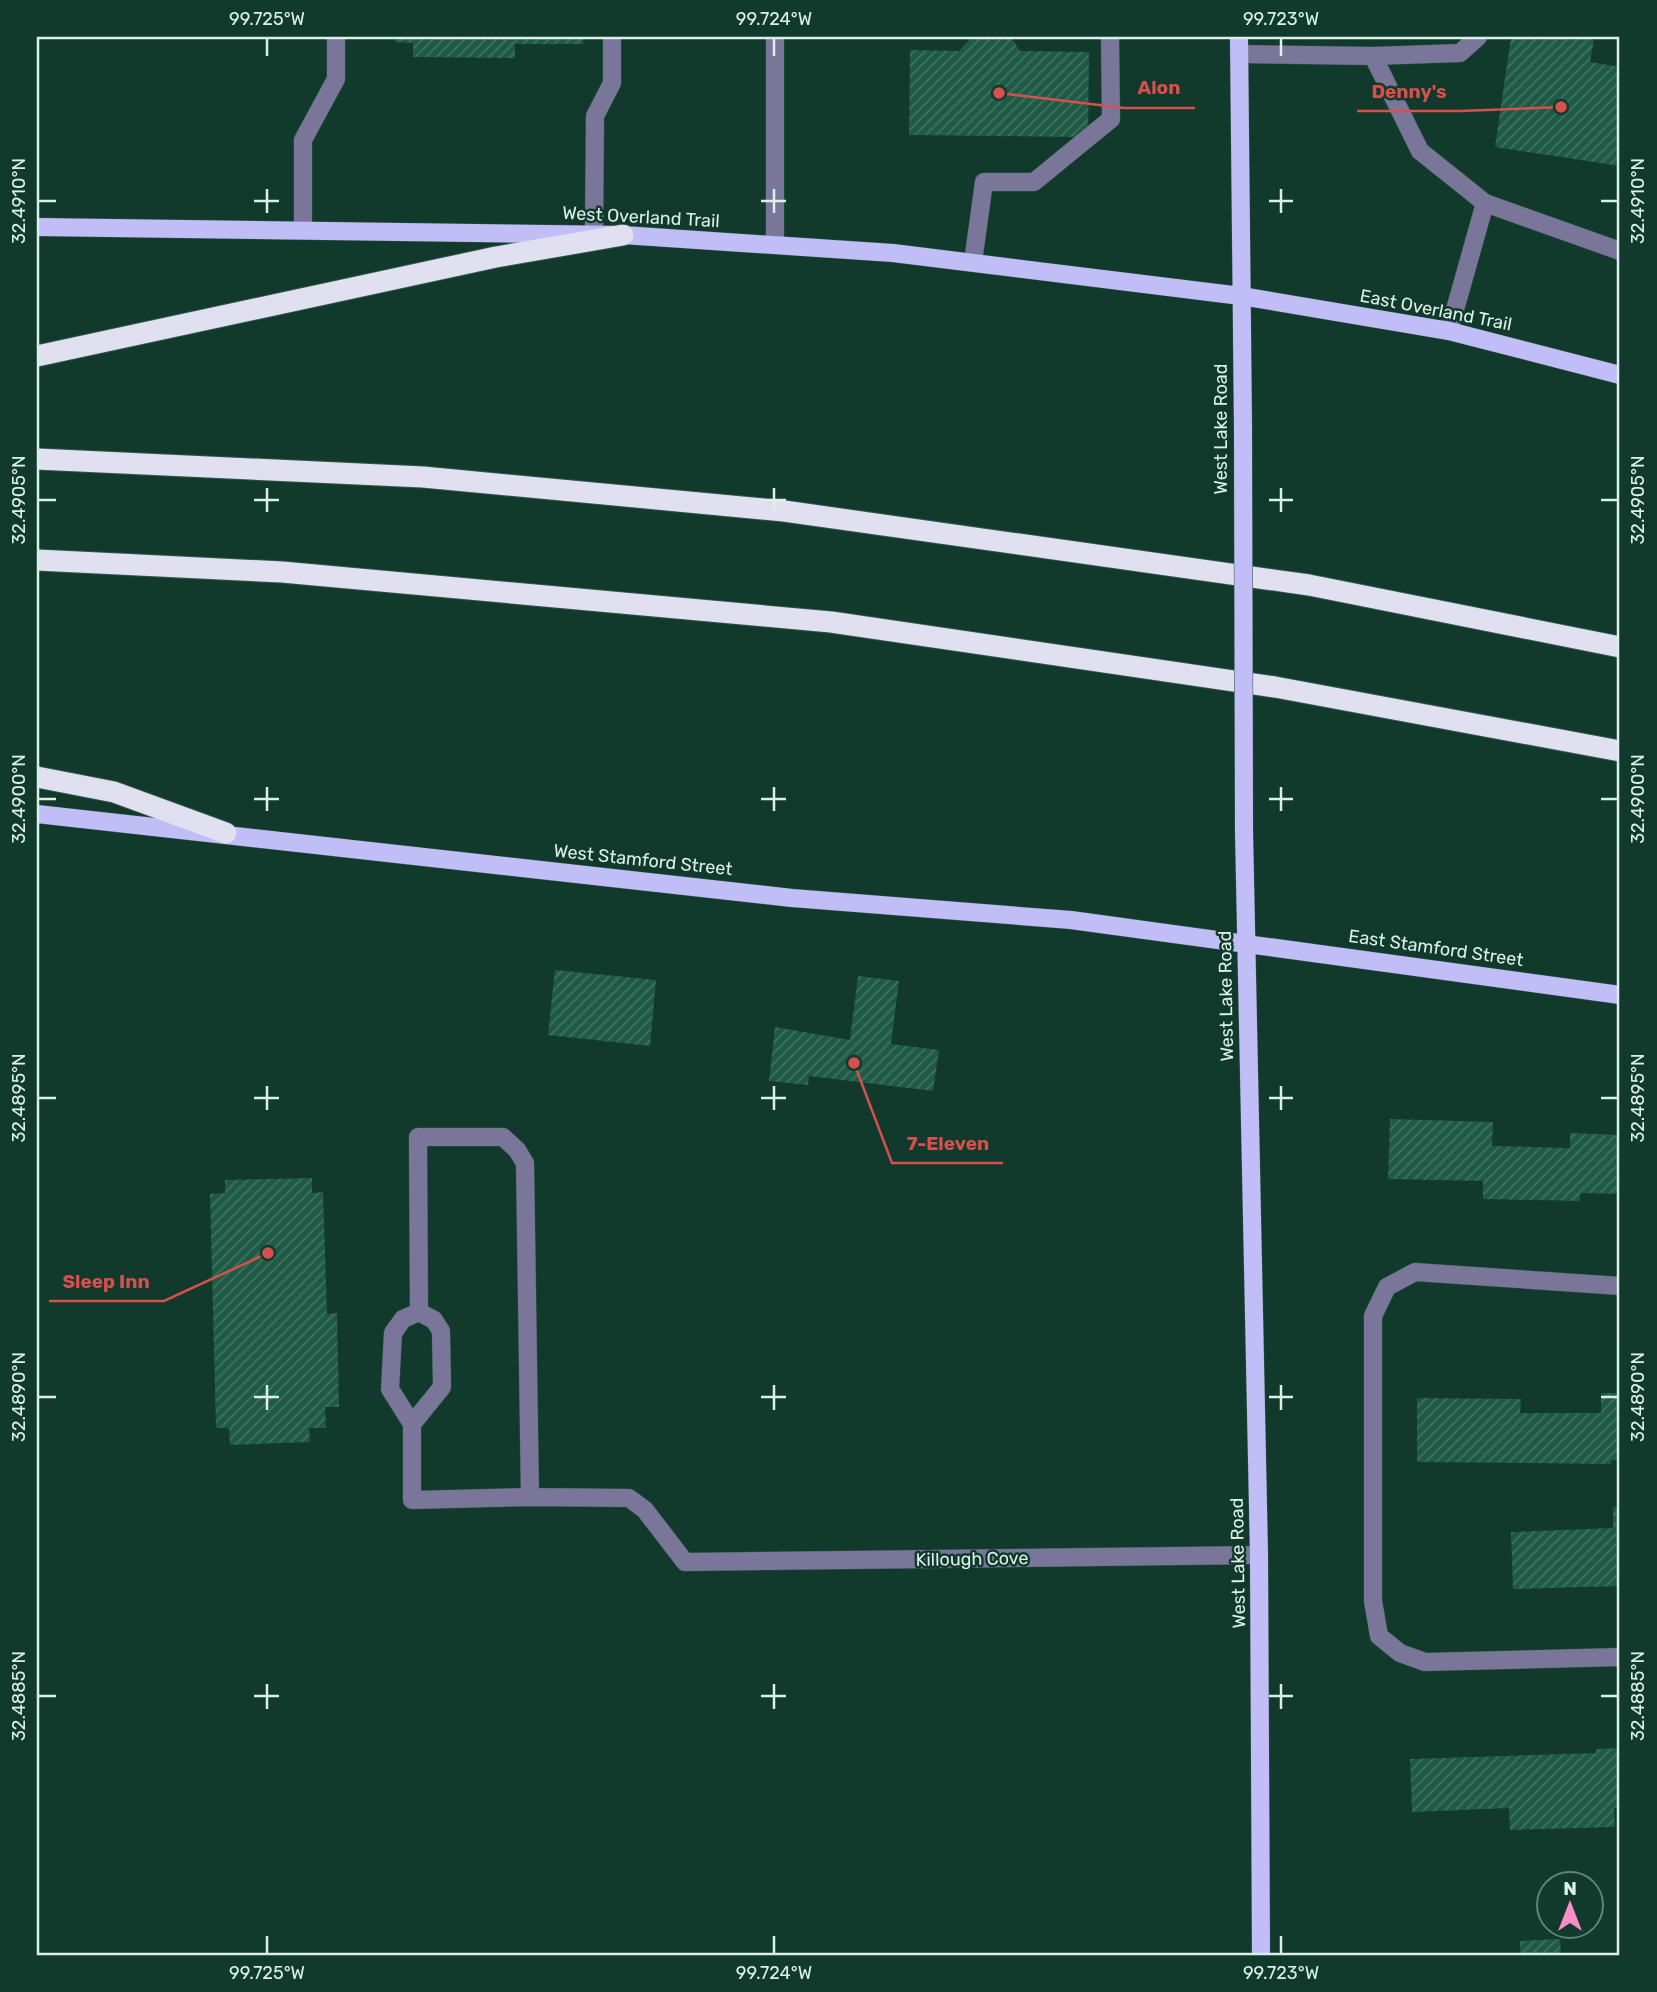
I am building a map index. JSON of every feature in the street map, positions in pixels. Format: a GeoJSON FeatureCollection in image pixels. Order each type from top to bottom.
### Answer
{"type":"FeatureCollection","features":[{"type":"Feature","properties":{"kind":"highway"},"geometry":{"type":"LineString","coordinates":[[37,356],[496,257],[623,235]]}},
{"type":"Feature","properties":{"kind":"highway"},"geometry":{"type":"LineString","coordinates":[[37,459],[423,477],[784,511],[1309,586],[1620,647]]}},
{"type":"Feature","properties":{"kind":"highway"},"geometry":{"type":"LineString","coordinates":[[37,560],[282,572],[831,622],[1275,687],[1620,751]]}},
{"type":"Feature","properties":{"kind":"highway"},"geometry":{"type":"LineString","coordinates":[[37,777],[114,792],[226,832]]}},
{"type":"Feature","properties":{"kind":"main road","name":"West Lake Road"},"geometry":{"type":"LineString","coordinates":[[1239,46],[1244,831],[1259,1555],[1261,1955]]}},
{"type":"Feature","properties":{"kind":"main road","name":"West Overland Trail"},"geometry":{"type":"LineString","coordinates":[[37,227],[303,228],[623,235],[893,253],[1241,296]]}},
{"type":"Feature","properties":{"kind":"main road","name":"East Overland Trail"},"geometry":{"type":"LineString","coordinates":[[1241,296],[1449,331],[1620,374]]}},
{"type":"Feature","properties":{"kind":"main road","name":"West Stamford Street"},"geometry":{"type":"LineString","coordinates":[[37,814],[226,832],[793,898],[1071,920],[1246,944]]}},
{"type":"Feature","properties":{"kind":"main road","name":"East Stamford Street"},"geometry":{"type":"LineString","coordinates":[[1246,944],[1620,995]]}},
{"type":"Feature","properties":{"kind":"street"},"geometry":{"type":"LineString","coordinates":[[303,228],[303,140],[336,79],[336,37]]}},
{"type":"Feature","properties":{"kind":"street"},"geometry":{"type":"LineString","coordinates":[[594,234],[595,116],[612,83],[612,37]]}},
{"type":"Feature","properties":{"kind":"street"},"geometry":{"type":"LineString","coordinates":[[775,37],[775,245]]}},
{"type":"Feature","properties":{"kind":"street"},"geometry":{"type":"LineString","coordinates":[[974,262],[984,182],[1034,182],[1111,120],[1110,37]]}},
{"type":"Feature","properties":{"kind":"street"},"geometry":{"type":"LineString","coordinates":[[1239,46],[1373,56],[1460,53],[1478,37]]}},
{"type":"Feature","properties":{"kind":"street"},"geometry":{"type":"LineString","coordinates":[[1373,56],[1420,151],[1485,203],[1620,251]]}},
{"type":"Feature","properties":{"kind":"street"},"geometry":{"type":"LineString","coordinates":[[1449,331],[1485,203]]}},
{"type":"Feature","properties":{"kind":"street"},"geometry":{"type":"LineString","coordinates":[[418,1137],[503,1137],[517,1150],[525,1163],[530,1497],[412,1500],[412,1424],[390,1389],[393,1333],[403,1319],[419,1312],[418,1137]]}},
{"type":"Feature","properties":{"kind":"street"},"geometry":{"type":"LineString","coordinates":[[1620,1286],[1415,1272],[1387,1287],[1373,1316],[1373,1601],[1379,1636],[1400,1653],[1425,1662],[1620,1657]]}},
{"type":"Feature","properties":{"kind":"street"},"geometry":{"type":"LineString","coordinates":[[412,1424],[442,1387],[441,1331],[434,1320],[419,1312]]}},
{"type":"Feature","properties":{"kind":"street","name":"Killough Cove"},"geometry":{"type":"LineString","coordinates":[[530,1497],[629,1498],[645,1510],[685,1562],[1259,1555]]}},
{"type":"Feature","properties":{"kind":"building"},"geometry":{"type":"Polygon","coordinates":[[[395,37],[583,37],[583,44],[515,44],[515,58],[413,57],[413,43],[395,42],[395,37]]]}},
{"type":"Feature","properties":{"kind":"building"},"geometry":{"type":"Polygon","coordinates":[[[972,37],[1011,37],[1020,51],[1089,52],[1088,137],[909,135],[910,50],[959,51],[972,37]]]}},
{"type":"Feature","properties":{"kind":"building"},"geometry":{"type":"Polygon","coordinates":[[[1511,37],[1594,39],[1590,62],[1620,67],[1620,166],[1495,147],[1511,37]]]}},
{"type":"Feature","properties":{"kind":"building"},"geometry":{"type":"Polygon","coordinates":[[[555,970],[656,980],[650,1046],[548,1035],[555,970]]]}},
{"type":"Feature","properties":{"kind":"building"},"geometry":{"type":"Polygon","coordinates":[[[858,976],[899,981],[891,1044],[939,1050],[933,1091],[809,1076],[808,1085],[769,1081],[775,1027],[850,1040],[858,976]]]}},
{"type":"Feature","properties":{"kind":"building"},"geometry":{"type":"Polygon","coordinates":[[[1390,1119],[1493,1122],[1492,1146],[1570,1148],[1570,1133],[1620,1135],[1620,1194],[1580,1193],[1580,1201],[1483,1199],[1483,1181],[1388,1179],[1390,1119]]]}},
{"type":"Feature","properties":{"kind":"building"},"geometry":{"type":"Polygon","coordinates":[[[312,1178],[312,1193],[323,1192],[327,1314],[337,1313],[339,1407],[325,1407],[326,1428],[309,1428],[310,1442],[230,1445],[229,1428],[216,1428],[210,1194],[225,1193],[225,1180],[312,1178]]]}},
{"type":"Feature","properties":{"kind":"building"},"geometry":{"type":"Polygon","coordinates":[[[1601,1393],[1620,1393],[1620,1460],[1611,1460],[1611,1464],[1417,1462],[1417,1398],[1521,1399],[1520,1413],[1601,1413],[1601,1393]]]}},
{"type":"Feature","properties":{"kind":"building"},"geometry":{"type":"Polygon","coordinates":[[[1613,1507],[1620,1507],[1620,1586],[1513,1589],[1511,1532],[1613,1528],[1613,1507]]]}},
{"type":"Feature","properties":{"kind":"building"},"geometry":{"type":"Polygon","coordinates":[[[1620,1748],[1620,1807],[1614,1808],[1615,1827],[1510,1830],[1509,1808],[1412,1812],[1410,1759],[1596,1753],[1596,1749],[1620,1748]]]}},
{"type":"Feature","properties":{"kind":"building"},"geometry":{"type":"Polygon","coordinates":[[[1560,1940],[1561,1955],[1520,1955],[1520,1941],[1560,1940]]]}},
{"type":"Feature","properties":{"kind":"place","name":"Alon"},"geometry":{"type":"Point","coordinates":[999,93]}},
{"type":"Feature","properties":{"kind":"place","name":"Denny's"},"geometry":{"type":"Point","coordinates":[1561,107]}},
{"type":"Feature","properties":{"kind":"place","name":"7-Eleven"},"geometry":{"type":"Point","coordinates":[854,1063]}},
{"type":"Feature","properties":{"kind":"place","name":"Sleep Inn"},"geometry":{"type":"Point","coordinates":[268,1253]}}]}
